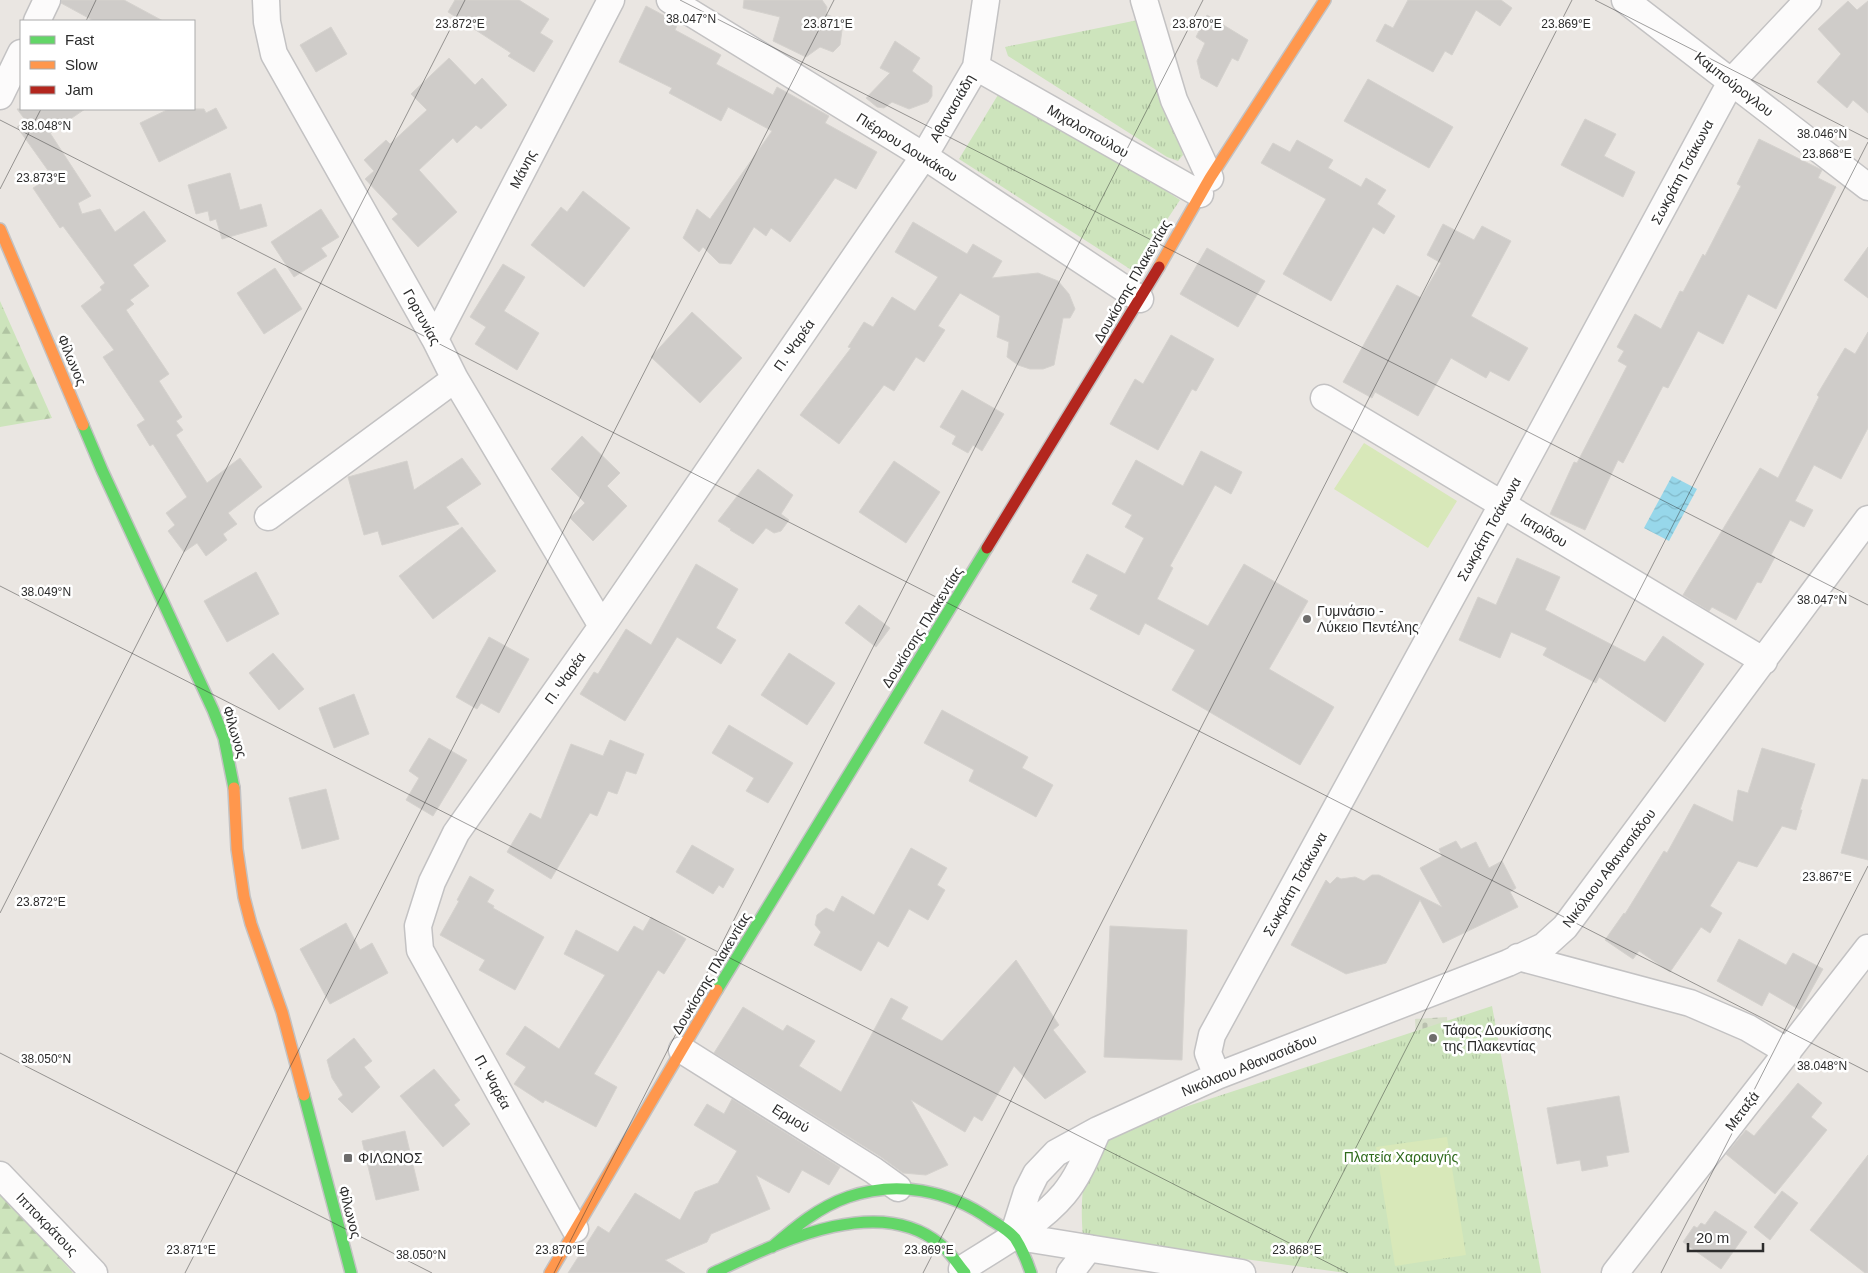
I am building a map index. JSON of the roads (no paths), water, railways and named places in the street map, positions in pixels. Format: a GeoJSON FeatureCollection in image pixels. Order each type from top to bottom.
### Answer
{"type":"FeatureCollection","features":[{"type":"Feature","properties":{"kind":"main road","name":"Δουκίσσης Πλακεντίας"},"geometry":{"type":"LineString","coordinates":[[550,1273],[731,966],[1140,299],[1205,186],[1325,0]]}},
{"type":"Feature","properties":{"kind":"main road","name":"Φίλωνος"},"geometry":{"type":"LineString","coordinates":[[0,229],[102,470],[209,701],[224,738],[235,795],[237,849],[244,897],[251,924],[282,1012],[351,1273]]}},
{"type":"Feature","properties":{"kind":"main road"},"geometry":{"type":"LineString","coordinates":[[772,1247],[794,1228],[826,1206],[861,1193],[898,1188],[936,1192],[972,1206],[1013,1236],[1031,1273]]}},
{"type":"Feature","properties":{"kind":"main road"},"geometry":{"type":"LineString","coordinates":[[713,1273],[816,1230],[866,1221],[885,1221],[903,1225],[920,1232],[936,1241],[950,1253],[964,1271]]}},
{"type":"Feature","properties":{"kind":"street"},"geometry":{"type":"LineString","coordinates":[[38,20],[48,0]]}},
{"type":"Feature","properties":{"kind":"street","name":"Γορτυνίας"},"geometry":{"type":"LineString","coordinates":[[266,0],[267,22],[274,54],[435,339],[455,379],[602,626]]}},
{"type":"Feature","properties":{"kind":"street","name":"Μάνης"},"geometry":{"type":"LineString","coordinates":[[435,339],[611,0]]}},
{"type":"Feature","properties":{"kind":"street","name":"Πιέρρου Δουκάκου"},"geometry":{"type":"LineString","coordinates":[[670,0],[924,156],[1140,299]]}},
{"type":"Feature","properties":{"kind":"street","name":"Αθανασιάδη"},"geometry":{"type":"LineString","coordinates":[[924,156],[976,67],[986,0]]}},
{"type":"Feature","properties":{"kind":"street"},"geometry":{"type":"LineString","coordinates":[[1144,0],[1174,100],[1205,186]]}},
{"type":"Feature","properties":{"kind":"street","name":"Καμπούρογλου"},"geometry":{"type":"LineString","coordinates":[[1625,0],[1868,187]]}},
{"type":"Feature","properties":{"kind":"street","name":"Σωκράτη Τσάκωνα"},"geometry":{"type":"LineString","coordinates":[[1217,1076],[1208,1053],[1212,1035],[1731,82],[1808,0]]}},
{"type":"Feature","properties":{"kind":"street"},"geometry":{"type":"LineString","coordinates":[[0,96],[20,55]]}},
{"type":"Feature","properties":{"kind":"street","name":"Μιχαλοπούλου"},"geometry":{"type":"LineString","coordinates":[[976,67],[1205,186]]}},
{"type":"Feature","properties":{"kind":"street","name":"Π. Ψαρέα"},"geometry":{"type":"LineString","coordinates":[[575,1229],[420,950],[418,926],[432,882],[456,833],[602,626],[924,156]]}},
{"type":"Feature","properties":{"kind":"street"},"geometry":{"type":"LineString","coordinates":[[268,517],[455,379]]}},
{"type":"Feature","properties":{"kind":"street","name":"Ιατρίδου"},"geometry":{"type":"LineString","coordinates":[[1324,398],[1764,661]]}},
{"type":"Feature","properties":{"kind":"street","name":"Νικόλαου Αθανασιάδου"},"geometry":{"type":"LineString","coordinates":[[1013,1236],[1027,1192],[1036,1174],[1056,1153],[1098,1130],[1217,1076],[1499,967],[1544,946],[1565,927],[1868,519]]}},
{"type":"Feature","properties":{"kind":"street","name":"Μεταξά"},"geometry":{"type":"LineString","coordinates":[[1615,1273],[1868,948]]}},
{"type":"Feature","properties":{"kind":"street"},"geometry":{"type":"LineString","coordinates":[[1518,957],[1690,1003],[1748,1028],[1788,1052]]}},
{"type":"Feature","properties":{"kind":"street","name":"Ερμού"},"geometry":{"type":"LineString","coordinates":[[682,1050],[873,1170],[898,1188]]}},
{"type":"Feature","properties":{"kind":"street","name":"Ιπποκράτους"},"geometry":{"type":"LineString","coordinates":[[0,1175],[94,1273]]}},
{"type":"Feature","properties":{"kind":"street"},"geometry":{"type":"LineString","coordinates":[[964,1271],[1013,1236],[1242,1273]]}},
{"type":"Feature","properties":{"kind":"street"},"geometry":{"type":"LineString","coordinates":[[1070,1273],[1089,1248]]}},
{"type":"Feature","properties":{"kind":"water"},"geometry":{"type":"Polygon","coordinates":[[[1672,476],[1697,489],[1669,541],[1644,528],[1672,476]]]}},
{"type":"Feature","properties":{"kind":"place","name":"Γυμνάσιο - Λύκειο Πεντέλης"},"geometry":{"type":"Point","coordinates":[1307,619]}},
{"type":"Feature","properties":{"kind":"place","name":"Τάφος Δουκίσσης της Πλακεντίας"},"geometry":{"type":"Point","coordinates":[1433,1038]}},
{"type":"Feature","properties":{"kind":"place","name":"ΦΙΛΩΝΟΣ"},"geometry":{"type":"Point","coordinates":[348,1158]}},
{"type":"Feature","properties":{"kind":"park label","name":"Πλατεία Χαραυγής"},"geometry":{"type":"Point","coordinates":[1401,1157]}}]}
